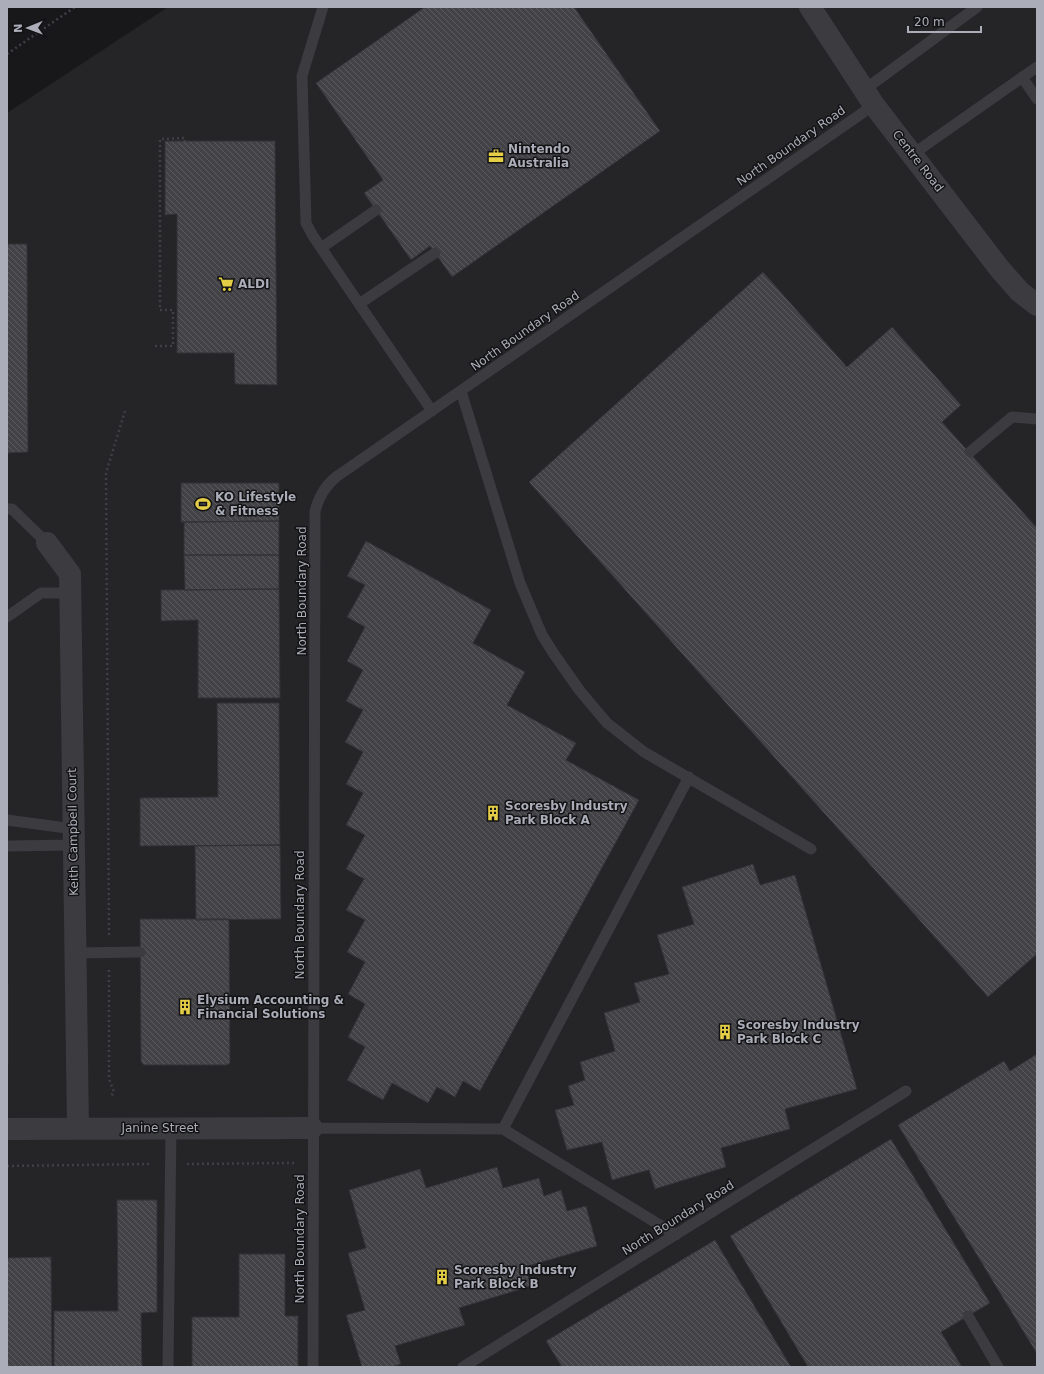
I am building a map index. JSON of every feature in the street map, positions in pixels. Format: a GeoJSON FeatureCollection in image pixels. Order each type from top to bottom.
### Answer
{"type":"FeatureCollection","features":[{"type":"Feature","properties":{"kind":"street","name":"Centre Road"},"geometry":{"type":"LineString","coordinates":[[810,7],[869,97],[1000,268],[1020,292],[1037,305]]}},
{"type":"Feature","properties":{"kind":"street","name":"Keith Campbell Court"},"geometry":{"type":"LineString","coordinates":[[47,543],[70,574],[78,1128]]}},
{"type":"Feature","properties":{"kind":"street","name":"Janine Street"},"geometry":{"type":"LineString","coordinates":[[7,1129],[312,1128]]}},
{"type":"Feature","properties":{"kind":"lane"},"geometry":{"type":"LineString","coordinates":[[323,7],[305,65],[302,87],[306,223],[321,248],[432,411]]}},
{"type":"Feature","properties":{"kind":"lane","name":"North Boundary Road"},"geometry":{"type":"LineString","coordinates":[[313,1367],[312,1128],[315,512],[318,501],[328,483],[461,391],[869,97],[977,7]]}},
{"type":"Feature","properties":{"kind":"lane"},"geometry":{"type":"LineString","coordinates":[[913,154],[1037,67]]}},
{"type":"Feature","properties":{"kind":"lane"},"geometry":{"type":"LineString","coordinates":[[1022,77],[1037,99]]}},
{"type":"Feature","properties":{"kind":"lane"},"geometry":{"type":"LineString","coordinates":[[321,248],[376,210]]}},
{"type":"Feature","properties":{"kind":"lane"},"geometry":{"type":"LineString","coordinates":[[359,304],[435,253]]}},
{"type":"Feature","properties":{"kind":"lane"},"geometry":{"type":"LineString","coordinates":[[461,391],[520,583],[542,635],[567,674],[607,723],[644,752],[812,849]]}},
{"type":"Feature","properties":{"kind":"lane"},"geometry":{"type":"LineString","coordinates":[[970,452],[1012,417],[1037,420]]}},
{"type":"Feature","properties":{"kind":"lane"},"geometry":{"type":"LineString","coordinates":[[7,509],[12,509],[47,543]]}},
{"type":"Feature","properties":{"kind":"lane"},"geometry":{"type":"LineString","coordinates":[[7,617],[40,593],[70,593]]}},
{"type":"Feature","properties":{"kind":"lane"},"geometry":{"type":"LineString","coordinates":[[503,1129],[689,778]]}},
{"type":"Feature","properties":{"kind":"lane"},"geometry":{"type":"LineString","coordinates":[[7,820],[74,837]]}},
{"type":"Feature","properties":{"kind":"lane"},"geometry":{"type":"LineString","coordinates":[[7,846],[74,837]]}},
{"type":"Feature","properties":{"kind":"lane"},"geometry":{"type":"LineString","coordinates":[[75,953],[140,952]]}},
{"type":"Feature","properties":{"kind":"lane","name":"North Boundary Road"},"geometry":{"type":"LineString","coordinates":[[463,1367],[906,1091]]}},
{"type":"Feature","properties":{"kind":"lane"},"geometry":{"type":"LineString","coordinates":[[168,1367],[171,1128]]}},
{"type":"Feature","properties":{"kind":"lane"},"geometry":{"type":"LineString","coordinates":[[312,1128],[503,1129],[676,1234]]}},
{"type":"Feature","properties":{"kind":"lane"},"geometry":{"type":"LineString","coordinates":[[968,1316],[998,1367]]}},
{"type":"Feature","properties":{"kind":"path"},"geometry":{"type":"LineString","coordinates":[[7,54],[75,7]]}},
{"type":"Feature","properties":{"kind":"path"},"geometry":{"type":"LineString","coordinates":[[155,346],[172,346],[173,310],[160,310],[160,139],[185,138],[185,141]]}},
{"type":"Feature","properties":{"kind":"path"},"geometry":{"type":"LineString","coordinates":[[111,1096],[114,1092],[109,1079],[106,473],[125,412]]}},
{"type":"Feature","properties":{"kind":"shaded area"},"geometry":{"type":"Polygon","coordinates":[[[168,7],[1037,7],[1037,1367],[7,1367],[7,113],[168,7]]]}},
{"type":"Feature","properties":{"kind":"building","name":"Nintendo Australia"},"geometry":{"type":"Polygon","coordinates":[[[425,7],[574,7],[660,131],[452,277],[430,246],[411,260],[364,193],[383,180],[316,83],[425,7]]]}},
{"type":"Feature","properties":{"kind":"building","name":"ALDI"},"geometry":{"type":"Polygon","coordinates":[[[165,141],[275,141],[277,385],[235,384],[234,353],[177,353],[177,214],[165,215],[165,141]]]}},
{"type":"Feature","properties":{"kind":"building"},"geometry":{"type":"Polygon","coordinates":[[[7,244],[27,244],[28,452],[7,453],[7,244]]]}},
{"type":"Feature","properties":{"kind":"building"},"geometry":{"type":"Polygon","coordinates":[[[763,272],[847,367],[892,327],[961,405],[942,422],[1037,528],[1037,954],[988,997],[529,482],[763,272]]]}},
{"type":"Feature","properties":{"kind":"building"},"geometry":{"type":"Polygon","coordinates":[[[181,483],[279,483],[279,521],[181,522],[181,483]]]}},
{"type":"Feature","properties":{"kind":"building"},"geometry":{"type":"Polygon","coordinates":[[[279,521],[279,555],[184,555],[184,522],[279,521]]]}},
{"type":"Feature","properties":{"kind":"building","name":"Scoresby Industry Park Block A"},"geometry":{"type":"Polygon","coordinates":[[[366,541],[491,610],[473,643],[525,672],[507,705],[576,743],[566,760],[639,800],[480,1091],[463,1081],[455,1097],[437,1087],[428,1103],[392,1083],[383,1100],[347,1080],[365,1047],[348,1037],[365,1004],[348,994],[365,962],[347,952],[365,920],[346,910],[364,879],[346,869],[365,835],[346,825],[363,793],[346,784],[363,752],[345,742],[363,710],[346,701],[363,670],[347,661],[365,627],[347,617],[365,585],[347,576],[366,541]]]}},
{"type":"Feature","properties":{"kind":"building"},"geometry":{"type":"Polygon","coordinates":[[[184,555],[279,555],[279,589],[185,590],[184,555]]]}},
{"type":"Feature","properties":{"kind":"building"},"geometry":{"type":"Polygon","coordinates":[[[279,589],[280,698],[198,698],[198,620],[161,621],[161,590],[279,589]]]}},
{"type":"Feature","properties":{"kind":"building"},"geometry":{"type":"Polygon","coordinates":[[[217,703],[279,703],[280,845],[140,846],[140,798],[218,797],[217,703]]]}},
{"type":"Feature","properties":{"kind":"building"},"geometry":{"type":"Polygon","coordinates":[[[280,845],[281,919],[196,920],[195,846],[280,845]]]}},
{"type":"Feature","properties":{"kind":"building","name":"Scoresby Industry Park Block C"},"geometry":{"type":"Polygon","coordinates":[[[753,864],[760,885],[795,875],[857,1089],[785,1109],[790,1129],[721,1148],[726,1167],[655,1189],[649,1170],[612,1180],[602,1142],[567,1150],[555,1110],[574,1105],[568,1086],[585,1080],[580,1062],[615,1051],[604,1013],[640,1002],[634,983],[669,974],[657,935],[694,924],[682,887],[753,864]]]}},
{"type":"Feature","properties":{"kind":"building","name":"Elysium Accounting & Financial Solutions"},"geometry":{"type":"Polygon","coordinates":[[[140,919],[229,919],[230,1063],[227,1065],[144,1065],[141,1062],[140,919]]]}},
{"type":"Feature","properties":{"kind":"building"},"geometry":{"type":"Polygon","coordinates":[[[8,983],[8,1065],[7,1065],[8,983]]]}},
{"type":"Feature","properties":{"kind":"building"},"geometry":{"type":"Polygon","coordinates":[[[1037,1054],[1037,1354],[898,1125],[1004,1061],[1010,1071],[1037,1054]]]}},
{"type":"Feature","properties":{"kind":"building"},"geometry":{"type":"Polygon","coordinates":[[[891,1139],[990,1303],[941,1332],[962,1367],[808,1367],[730,1236],[891,1139]]]}},
{"type":"Feature","properties":{"kind":"building","name":"Scoresby Industry Park Block B"},"geometry":{"type":"Polygon","coordinates":[[[497,1167],[503,1188],[539,1178],[544,1196],[561,1190],[567,1211],[586,1206],[597,1246],[525,1267],[531,1286],[459,1308],[465,1325],[395,1346],[401,1364],[391,1367],[362,1367],[346,1315],[365,1310],[348,1253],[366,1248],[349,1190],[420,1169],[426,1188],[497,1167]]]}},
{"type":"Feature","properties":{"kind":"building"},"geometry":{"type":"Polygon","coordinates":[[[117,1200],[157,1200],[157,1312],[141,1313],[142,1367],[54,1367],[54,1311],[118,1311],[117,1200]]]}},
{"type":"Feature","properties":{"kind":"building"},"geometry":{"type":"Polygon","coordinates":[[[715,1240],[791,1367],[562,1367],[546,1341],[715,1240]]]}},
{"type":"Feature","properties":{"kind":"building"},"geometry":{"type":"Polygon","coordinates":[[[239,1254],[285,1254],[285,1316],[298,1316],[298,1367],[192,1367],[192,1317],[239,1317],[239,1254]]]}},
{"type":"Feature","properties":{"kind":"building"},"geometry":{"type":"Polygon","coordinates":[[[51,1257],[52,1367],[7,1367],[7,1258],[51,1257]]]}},
{"type":"Feature","properties":{"kind":"place","name":"Nintendo Australia"},"geometry":{"type":"Point","coordinates":[496,156]}},
{"type":"Feature","properties":{"kind":"place","name":"ALDI"},"geometry":{"type":"Point","coordinates":[226,284]}},
{"type":"Feature","properties":{"kind":"place","name":"KO Lifestyle & Fitness"},"geometry":{"type":"Point","coordinates":[203,504]}},
{"type":"Feature","properties":{"kind":"place","name":"Scoresby Industry Park Block A"},"geometry":{"type":"Point","coordinates":[493,813]}},
{"type":"Feature","properties":{"kind":"place","name":"Elysium Accounting & Financial Solutions"},"geometry":{"type":"Point","coordinates":[185,1007]}},
{"type":"Feature","properties":{"kind":"place","name":"Scoresby Industry Park Block C"},"geometry":{"type":"Point","coordinates":[725,1032]}},
{"type":"Feature","properties":{"kind":"place","name":"Scoresby Industry Park Block B"},"geometry":{"type":"Point","coordinates":[442,1277]}}]}
